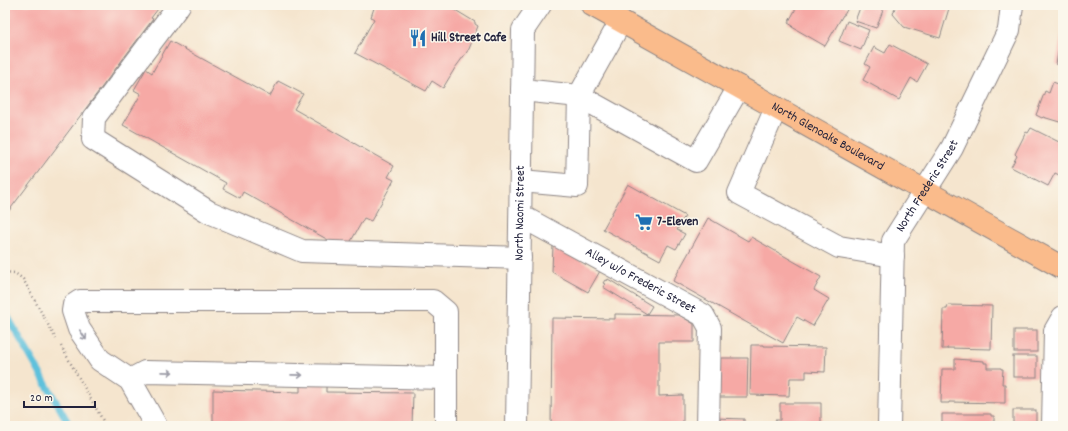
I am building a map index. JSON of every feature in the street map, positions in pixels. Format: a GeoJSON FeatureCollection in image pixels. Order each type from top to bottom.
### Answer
{"type":"FeatureCollection","features":[{"type":"Feature","properties":{"kind":"main road","name":"North Glenoaks Boulevard"},"geometry":{"type":"LineString","coordinates":[[592,5],[1063,268]]}},
{"type":"Feature","properties":{"kind":"street"},"geometry":{"type":"LineString","coordinates":[[179,5],[94,118],[93,140],[209,212],[302,251],[520,258]]}},
{"type":"Feature","properties":{"kind":"street","name":"North Naomi Street"},"geometry":{"type":"LineString","coordinates":[[517,426],[523,30],[540,5]]}},
{"type":"Feature","properties":{"kind":"street","name":"North Frederic Street"},"geometry":{"type":"LineString","coordinates":[[889,426],[893,241],[952,148],[1009,30],[1012,5]]}},
{"type":"Feature","properties":{"kind":"street"},"geometry":{"type":"LineString","coordinates":[[521,181],[577,186],[579,96],[621,21]]}},
{"type":"Feature","properties":{"kind":"street"},"geometry":{"type":"LineString","coordinates":[[522,90],[579,96],[696,161],[739,87]]}},
{"type":"Feature","properties":{"kind":"street"},"geometry":{"type":"LineString","coordinates":[[776,108],[738,193],[839,247],[893,256]]}},
{"type":"Feature","properties":{"kind":"street","name":"Alley w/o Frederic Street"},"geometry":{"type":"LineString","coordinates":[[520,216],[703,315],[710,328],[708,426]]}},
{"type":"Feature","properties":{"kind":"street"},"geometry":{"type":"LineString","coordinates":[[156,426],[130,380],[100,360],[79,329],[73,311],[74,305],[80,301],[433,301],[446,312],[446,426]]}},
{"type":"Feature","properties":{"kind":"street"},"geometry":{"type":"LineString","coordinates":[[1053,426],[1055,331],[1063,317]]}},
{"type":"Feature","properties":{"kind":"street"},"geometry":{"type":"LineString","coordinates":[[130,380],[145,372],[446,378]]}},
{"type":"Feature","properties":{"kind":"path"},"geometry":{"type":"LineString","coordinates":[[5,272],[15,273],[23,279],[56,339]]}},
{"type":"Feature","properties":{"kind":"path"},"geometry":{"type":"LineString","coordinates":[[60,346],[106,426]]}},
{"type":"Feature","properties":{"kind":"building"},"geometry":{"type":"Polygon","coordinates":[[[5,5],[161,5],[151,18],[153,19],[5,216],[5,5]]]}},
{"type":"Feature","properties":{"kind":"building","name":"Hill Street Cafe"},"geometry":{"type":"Polygon","coordinates":[[[375,5],[447,5],[475,22],[478,26],[469,49],[443,88],[432,81],[426,91],[355,53],[374,19],[371,17],[375,5]]]}},
{"type":"Feature","properties":{"kind":"building"},"geometry":{"type":"Polygon","coordinates":[[[798,5],[842,5],[848,8],[825,46],[792,27],[793,26],[788,23],[798,5]]]}},
{"type":"Feature","properties":{"kind":"building"},"geometry":{"type":"Polygon","coordinates":[[[861,5],[875,5],[884,8],[876,28],[855,21],[861,5]]]}},
{"type":"Feature","properties":{"kind":"building"},"geometry":{"type":"Polygon","coordinates":[[[896,5],[950,5],[940,38],[904,27],[893,14],[896,5]]]}},
{"type":"Feature","properties":{"kind":"building"},"geometry":{"type":"Polygon","coordinates":[[[847,21],[869,30],[861,50],[839,41],[847,21]]]}},
{"type":"Feature","properties":{"kind":"building"},"geometry":{"type":"Polygon","coordinates":[[[1062,32],[1063,33],[1063,66],[1056,64],[1062,32]]]}},
{"type":"Feature","properties":{"kind":"building"},"geometry":{"type":"Polygon","coordinates":[[[170,41],[270,96],[278,81],[303,94],[294,109],[394,166],[388,177],[394,180],[371,221],[364,218],[346,250],[243,192],[240,198],[223,189],[226,183],[123,125],[141,94],[134,90],[146,69],[152,73],[170,41]]]}},
{"type":"Feature","properties":{"kind":"building"},"geometry":{"type":"Polygon","coordinates":[[[890,44],[927,64],[917,82],[911,78],[899,100],[863,80],[870,67],[865,64],[874,47],[885,53],[890,44]]]}},
{"type":"Feature","properties":{"kind":"building"},"geometry":{"type":"Polygon","coordinates":[[[1053,82],[1063,86],[1063,123],[1036,115],[1045,91],[1049,93],[1053,82]]]}},
{"type":"Feature","properties":{"kind":"building"},"geometry":{"type":"Polygon","coordinates":[[[1031,128],[1059,142],[1063,142],[1063,171],[1061,176],[1055,173],[1048,186],[1011,167],[1017,156],[1015,154],[1026,132],[1028,133],[1031,128]]]}},
{"type":"Feature","properties":{"kind":"building","name":"7-Eleven"},"geometry":{"type":"Polygon","coordinates":[[[628,184],[685,216],[677,230],[685,234],[676,249],[668,245],[660,260],[603,229],[628,184]]]}},
{"type":"Feature","properties":{"kind":"building"},"geometry":{"type":"Polygon","coordinates":[[[708,218],[748,241],[751,237],[821,277],[814,290],[829,299],[813,326],[797,317],[783,343],[673,281],[708,218]]]}},
{"type":"Feature","properties":{"kind":"building"},"geometry":{"type":"Polygon","coordinates":[[[553,245],[600,271],[588,292],[552,272],[553,245]]]}},
{"type":"Feature","properties":{"kind":"building"},"geometry":{"type":"Polygon","coordinates":[[[608,279],[652,306],[647,314],[603,287],[605,284],[603,283],[608,279]]]}},
{"type":"Feature","properties":{"kind":"building"},"geometry":{"type":"Polygon","coordinates":[[[948,305],[992,306],[991,349],[942,349],[943,309],[947,309],[948,305]]]}},
{"type":"Feature","properties":{"kind":"building"},"geometry":{"type":"Polygon","coordinates":[[[615,314],[679,315],[694,324],[694,342],[659,342],[659,396],[683,395],[683,426],[551,426],[552,318],[615,319],[615,314]]]}},
{"type":"Feature","properties":{"kind":"building"},"geometry":{"type":"Polygon","coordinates":[[[1014,330],[1037,330],[1037,352],[1014,352],[1014,330]]]}},
{"type":"Feature","properties":{"kind":"building"},"geometry":{"type":"Polygon","coordinates":[[[751,345],[826,347],[825,372],[806,371],[806,378],[790,378],[789,396],[750,395],[751,345]]]}},
{"type":"Feature","properties":{"kind":"building"},"geometry":{"type":"Polygon","coordinates":[[[1013,356],[1037,356],[1037,377],[1013,377],[1013,356]]]}},
{"type":"Feature","properties":{"kind":"building"},"geometry":{"type":"Polygon","coordinates":[[[719,358],[748,358],[747,397],[719,397],[719,358]]]}},
{"type":"Feature","properties":{"kind":"building"},"geometry":{"type":"Polygon","coordinates":[[[955,359],[984,361],[984,363],[987,363],[987,368],[1003,369],[1002,384],[1005,384],[1005,403],[941,403],[942,369],[955,369],[955,359]]]}},
{"type":"Feature","properties":{"kind":"building"},"geometry":{"type":"Polygon","coordinates":[[[300,382],[326,383],[326,392],[413,393],[412,426],[213,426],[213,390],[300,392],[300,382]]]}},
{"type":"Feature","properties":{"kind":"building"},"geometry":{"type":"Polygon","coordinates":[[[780,403],[821,403],[821,426],[775,426],[775,420],[780,420],[780,403]]]}},
{"type":"Feature","properties":{"kind":"building"},"geometry":{"type":"Polygon","coordinates":[[[1013,410],[1036,410],[1036,426],[1013,426],[1013,410]]]}},
{"type":"Feature","properties":{"kind":"building"},"geometry":{"type":"Polygon","coordinates":[[[942,414],[991,414],[991,416],[994,416],[994,422],[992,422],[992,426],[942,426],[942,414]]]}},
{"type":"Feature","properties":{"kind":"building"},"geometry":{"type":"Polygon","coordinates":[[[715,418],[744,419],[744,426],[715,426],[715,418]]]}},
{"type":"Feature","properties":{"kind":"waterway"},"geometry":{"type":"LineString","coordinates":[[5,312],[70,426]]}},
{"type":"Feature","properties":{"kind":"place","name":"Hill Street Cafe"},"geometry":{"type":"Point","coordinates":[418,38]}},
{"type":"Feature","properties":{"kind":"place","name":"7-Eleven"},"geometry":{"type":"Point","coordinates":[644,222]}}]}
